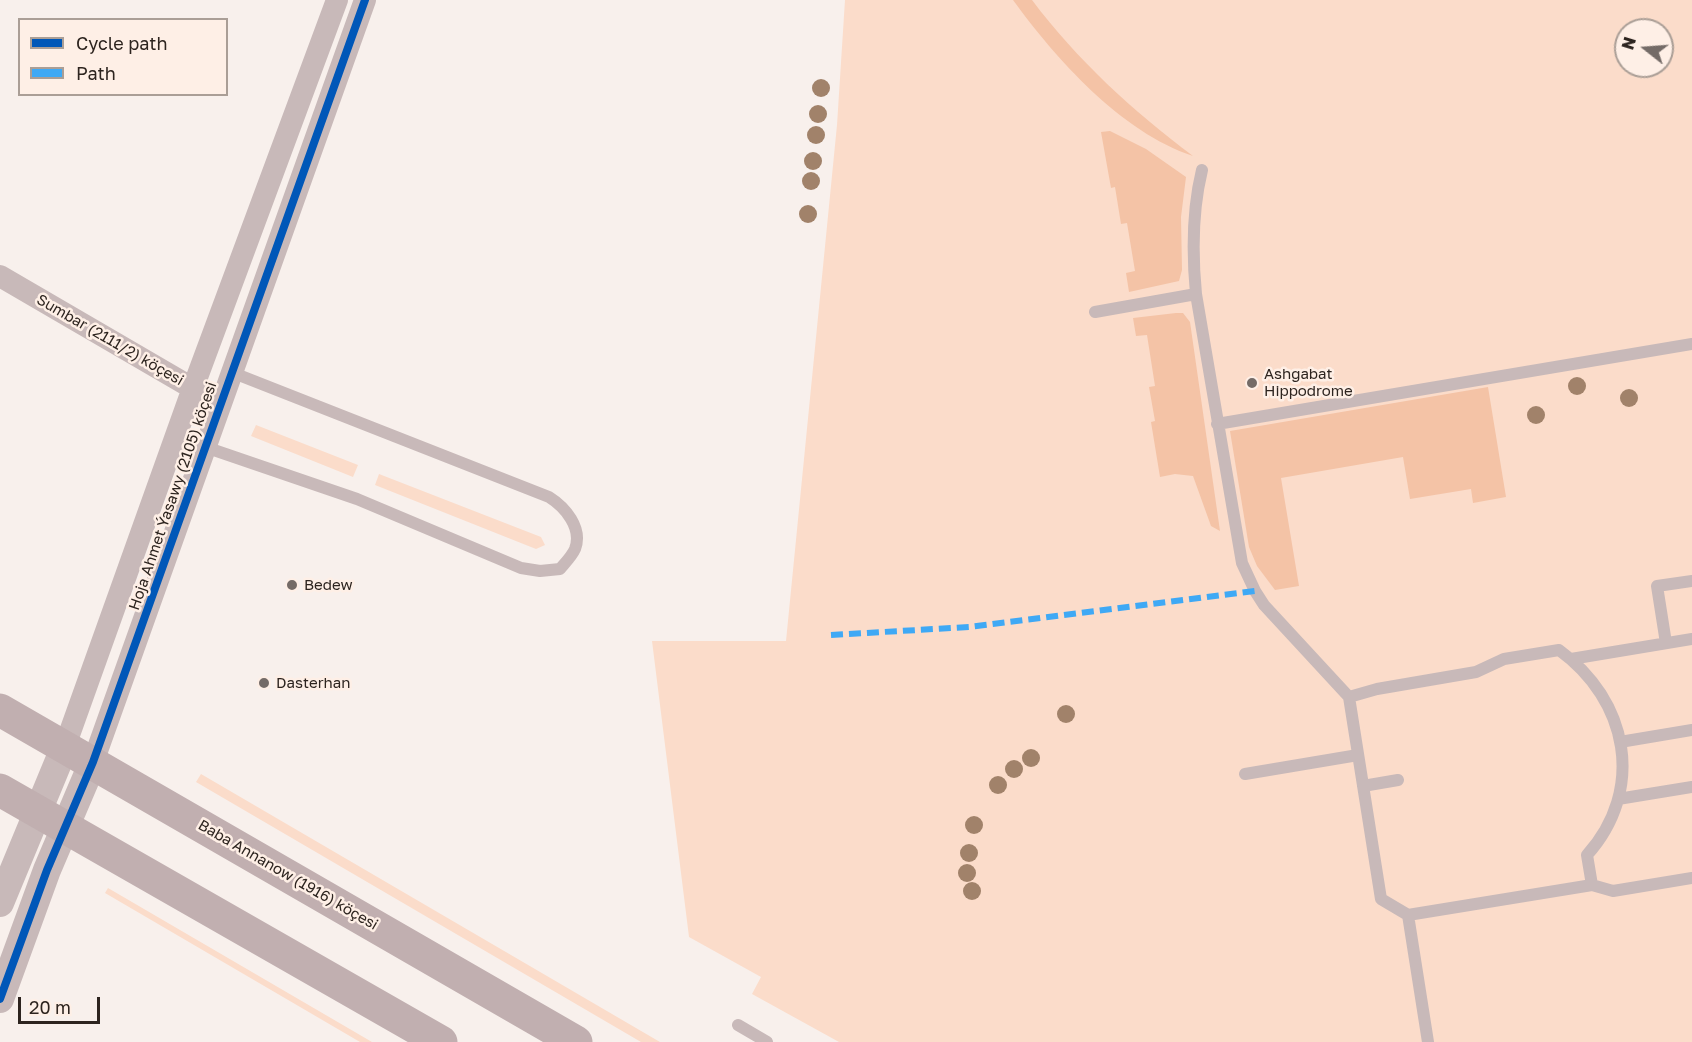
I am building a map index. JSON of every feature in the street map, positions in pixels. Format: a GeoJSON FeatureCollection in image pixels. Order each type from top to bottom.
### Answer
{"type":"FeatureCollection","features":[{"type":"Feature","properties":{"kind":"main road","name":"Baba Annanow (1916) köçesi"},"geometry":{"type":"LineString","coordinates":[[0,710],[576,1042]]}},
{"type":"Feature","properties":{"kind":"main road"},"geometry":{"type":"LineString","coordinates":[[0,790],[441,1042]]}},
{"type":"Feature","properties":{"kind":"street","name":"Hoja Ahmet Ýasawy (2105) köçesi"},"geometry":{"type":"LineString","coordinates":[[0,903],[65,746],[193,388],[337,0]]}},
{"type":"Feature","properties":{"kind":"street","name":"Hoja Ahmet Ýasawy (2105) köçesi"},"geometry":{"type":"LineString","coordinates":[[0,999],[93,762],[365,0]]}},
{"type":"Feature","properties":{"kind":"street","name":"Sumbar (2111/2) köçesi"},"geometry":{"type":"LineString","coordinates":[[0,276],[220,405]]}},
{"type":"Feature","properties":{"kind":"lane"},"geometry":{"type":"LineString","coordinates":[[1202,170],[1193,224],[1196,294],[1242,563],[1264,605],[1349,697],[1381,899],[1408,915],[1592,885],[1613,891],[1692,878]]}},
{"type":"Feature","properties":{"kind":"lane"},"geometry":{"type":"LineString","coordinates":[[1095,312],[1196,294]]}},
{"type":"Feature","properties":{"kind":"lane"},"geometry":{"type":"LineString","coordinates":[[1217,424],[1692,344]]}},
{"type":"Feature","properties":{"kind":"lane"},"geometry":{"type":"LineString","coordinates":[[205,447],[357,499],[521,568],[540,571],[560,569],[576,549],[574,524],[563,506],[549,497],[231,372]]}},
{"type":"Feature","properties":{"kind":"lane"},"geometry":{"type":"LineString","coordinates":[[1666,643],[1657,586],[1692,580]]}},
{"type":"Feature","properties":{"kind":"lane"},"geometry":{"type":"LineString","coordinates":[[1571,658],[1692,639]]}},
{"type":"Feature","properties":{"kind":"lane"},"geometry":{"type":"LineString","coordinates":[[1349,697],[1377,689],[1476,672],[1504,659],[1559,650],[1571,658],[1603,694],[1612,712],[1620,742],[1622,772],[1618,799],[1606,830],[1587,855],[1592,885]]}},
{"type":"Feature","properties":{"kind":"lane"},"geometry":{"type":"LineString","coordinates":[[1620,742],[1692,730]]}},
{"type":"Feature","properties":{"kind":"lane"},"geometry":{"type":"LineString","coordinates":[[1245,774],[1358,755]]}},
{"type":"Feature","properties":{"kind":"lane"},"geometry":{"type":"LineString","coordinates":[[1363,786],[1398,780]]}},
{"type":"Feature","properties":{"kind":"lane"},"geometry":{"type":"LineString","coordinates":[[1618,799],[1692,787]]}},
{"type":"Feature","properties":{"kind":"lane"},"geometry":{"type":"LineString","coordinates":[[1408,915],[1428,1042]]}},
{"type":"Feature","properties":{"kind":"lane"},"geometry":{"type":"LineString","coordinates":[[738,1025],[767,1042]]}},
{"type":"Feature","properties":{"kind":"shaded area","name":"Ashgabat Hippodrome"},"geometry":{"type":"Polygon","coordinates":[[[845,0],[1692,0],[1692,1042],[839,1042],[752,994],[761,977],[689,937],[652,641],[786,641],[837,125],[845,0]]]}},
{"type":"Feature","properties":{"kind":"shaded area"},"geometry":{"type":"Polygon","coordinates":[[[1013,0],[1032,0],[1049,22],[1107,84],[1193,156],[1166,145],[1116,112],[1070,69],[1013,0]]]}},
{"type":"Feature","properties":{"kind":"shaded area"},"geometry":{"type":"Polygon","coordinates":[[[1110,131],[1146,149],[1186,177],[1181,217],[1182,270],[1179,281],[1129,292],[1126,273],[1135,271],[1127,223],[1121,224],[1115,187],[1111,188],[1101,132],[1110,131]]]}},
{"type":"Feature","properties":{"kind":"shaded area"},"geometry":{"type":"Polygon","coordinates":[[[1183,313],[1190,322],[1220,531],[1211,526],[1193,476],[1175,474],[1160,477],[1151,422],[1155,421],[1149,387],[1155,386],[1147,335],[1136,336],[1133,318],[1183,313]]]}},
{"type":"Feature","properties":{"kind":"shaded area"},"geometry":{"type":"Polygon","coordinates":[[[1488,387],[1506,497],[1473,503],[1471,489],[1410,499],[1403,457],[1281,478],[1299,586],[1275,590],[1257,566],[1249,547],[1230,431],[1488,387]]]}},
{"type":"Feature","properties":{"kind":"shaded area"},"geometry":{"type":"Polygon","coordinates":[[[256,425],[358,465],[353,477],[251,436],[256,425]]]}},
{"type":"Feature","properties":{"kind":"shaded area"},"geometry":{"type":"Polygon","coordinates":[[[379,474],[541,537],[545,545],[536,549],[375,485],[379,474]]]}},
{"type":"Feature","properties":{"kind":"shaded area"},"geometry":{"type":"Polygon","coordinates":[[[201,774],[660,1042],[641,1042],[196,782],[201,774]]]}},
{"type":"Feature","properties":{"kind":"shaded area"},"geometry":{"type":"Polygon","coordinates":[[[108,888],[372,1042],[360,1042],[105,893],[108,888]]]}},
{"type":"Feature","properties":{"kind":"marked path"},"geometry":{"type":"LineString","coordinates":[[831,635],[969,627],[1255,591]]}},
{"type":"Feature","properties":{"kind":"cycle path"},"geometry":{"type":"LineString","coordinates":[[0,999],[47,870],[93,762],[365,0]]}},
{"type":"Feature","properties":{"kind":"place","name":"Ashgabat Hippodrome"},"geometry":{"type":"Point","coordinates":[1252,383]}},
{"type":"Feature","properties":{"kind":"place","name":"Bedew"},"geometry":{"type":"Point","coordinates":[292,585]}},
{"type":"Feature","properties":{"kind":"place","name":"Dasterhan"},"geometry":{"type":"Point","coordinates":[264,683]}}]}
